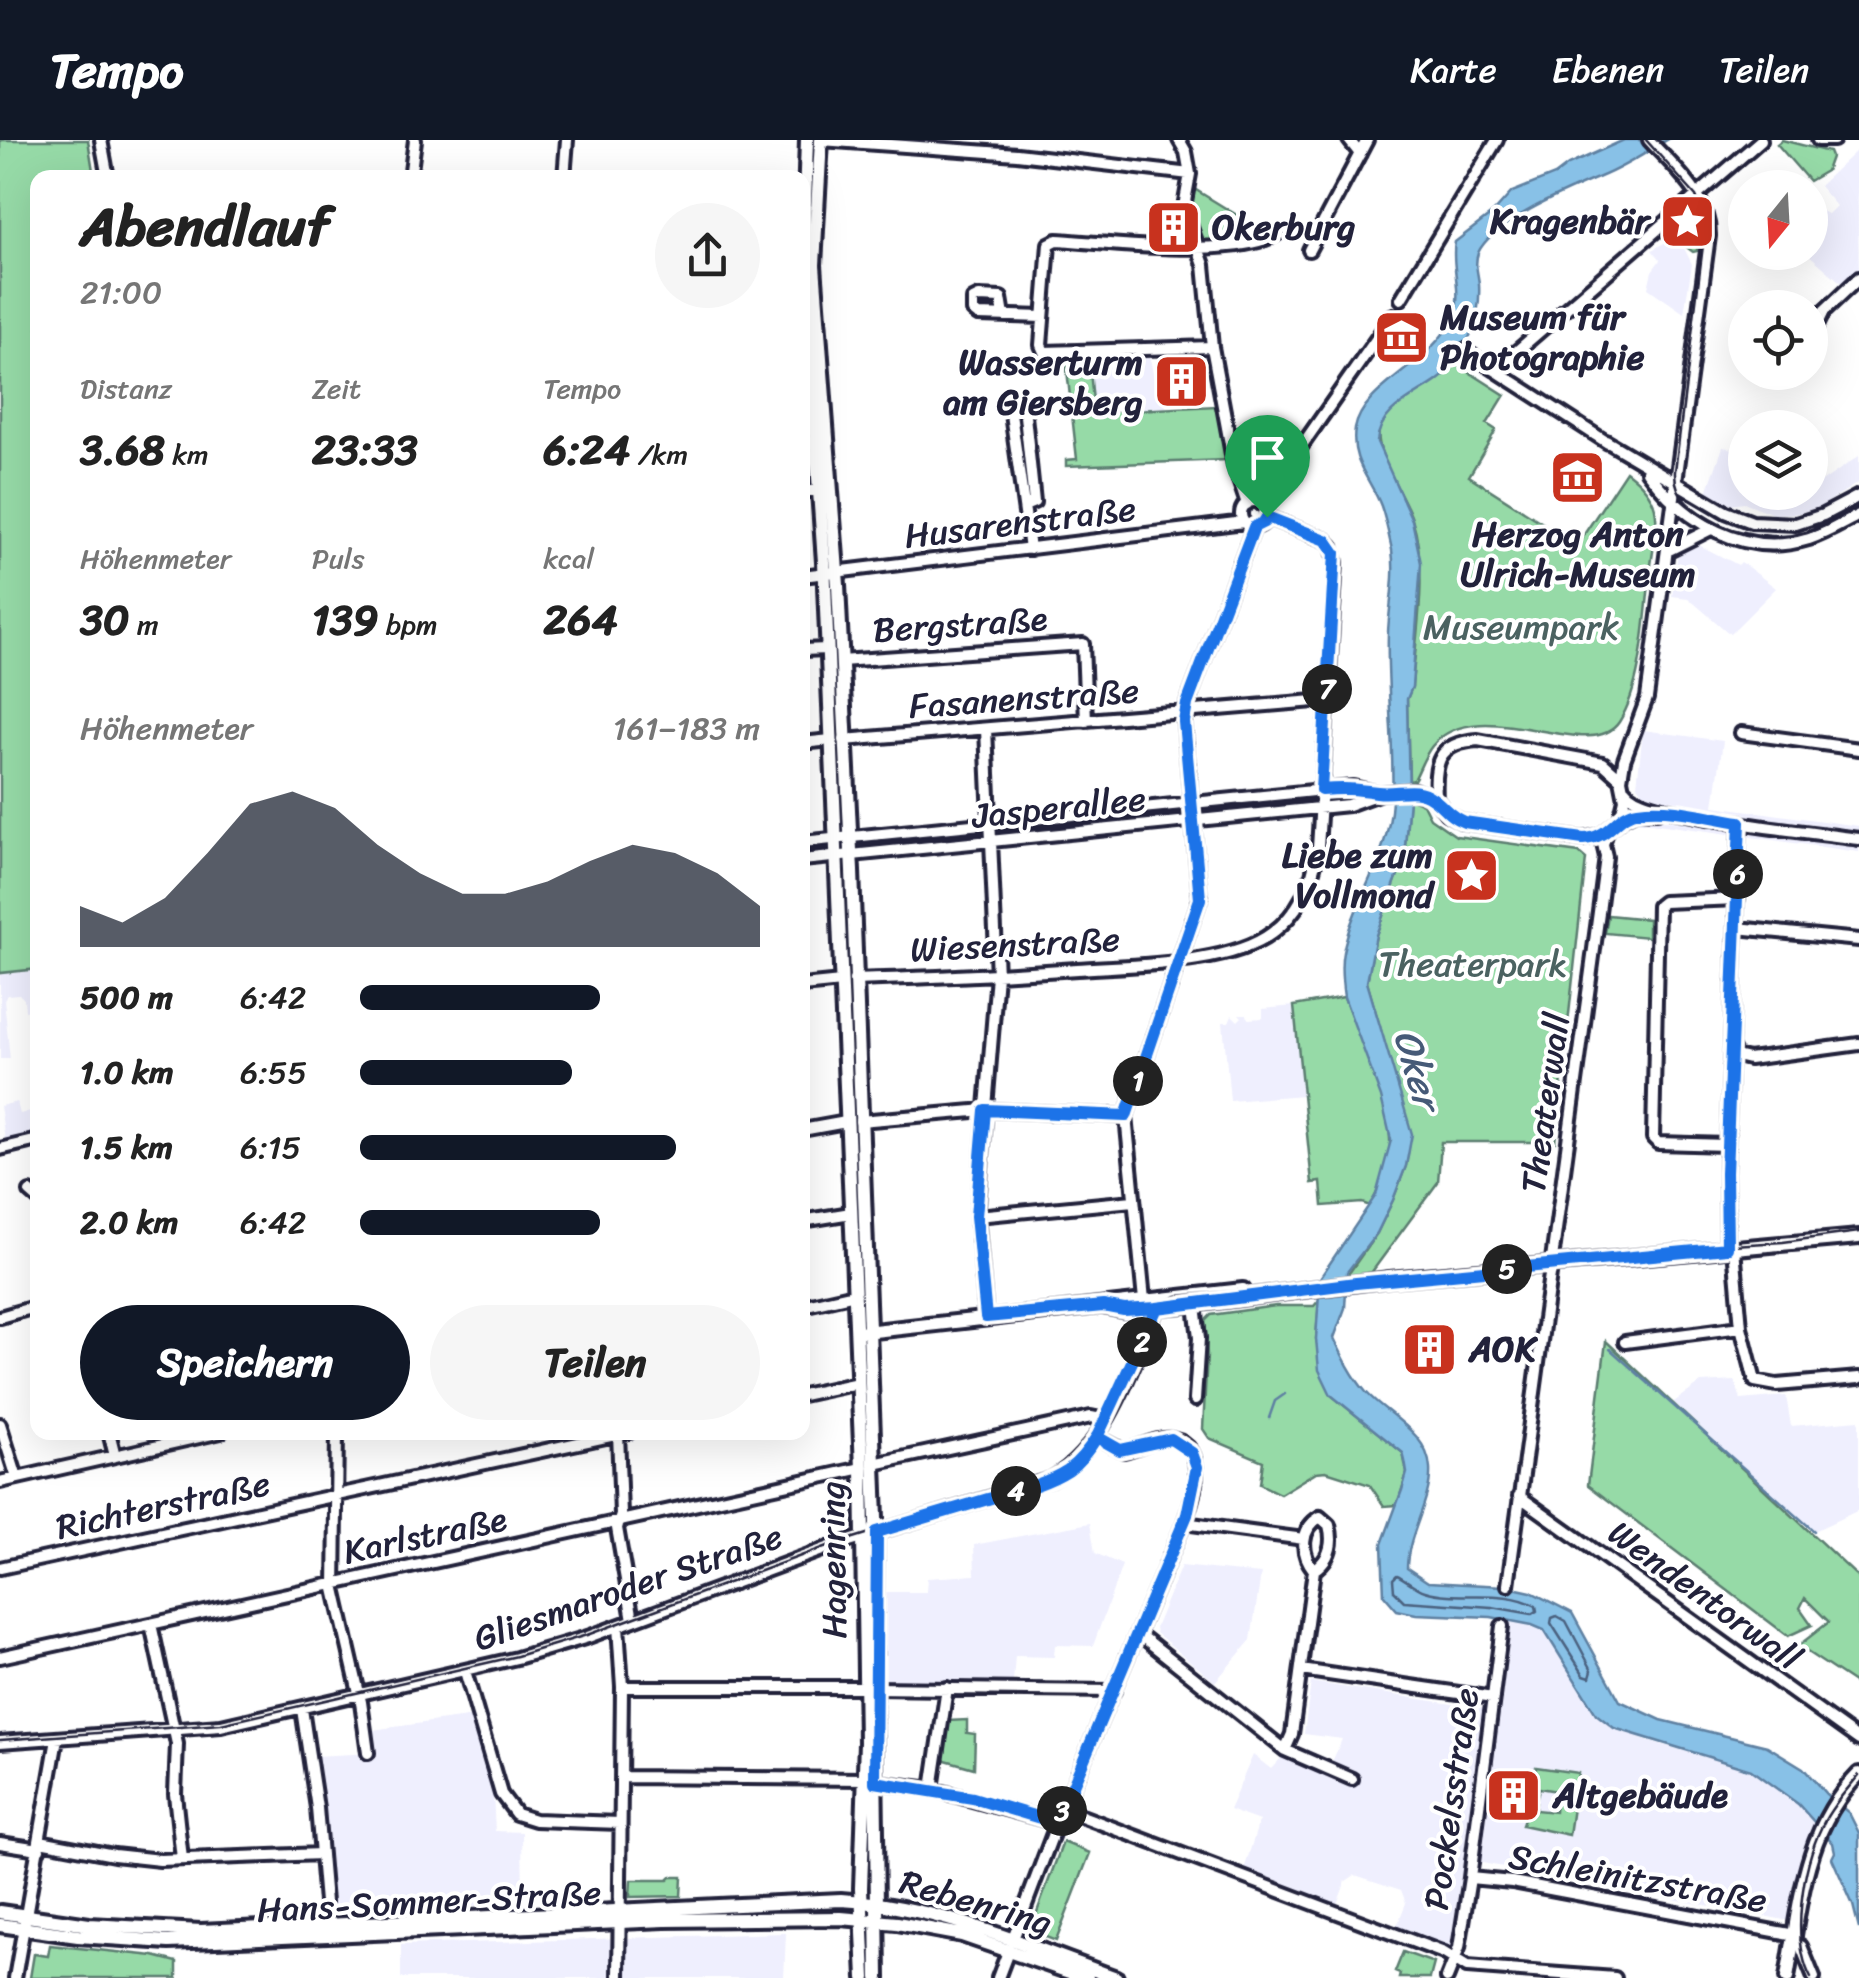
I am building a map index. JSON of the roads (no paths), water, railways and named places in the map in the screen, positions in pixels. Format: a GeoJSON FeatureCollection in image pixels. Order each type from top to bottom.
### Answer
{"type":"FeatureCollection","features":[{"type":"Feature","properties":{"kind":"main road"},"geometry":{"type":"LineString","coordinates":[[806,170],[807,140],[821,140],[813,250],[812,377],[841,661],[838,740]]}},
{"type":"Feature","properties":{"kind":"main road"},"geometry":{"type":"LineString","coordinates":[[810,352],[819,490],[831,572],[828,649],[838,740],[842,838]]}},
{"type":"Feature","properties":{"kind":"main road","name":"Hagenring"},"geometry":{"type":"LineString","coordinates":[[842,838],[851,856],[847,981]]}},
{"type":"Feature","properties":{"kind":"main road","name":"Hagenring"},"geometry":{"type":"LineString","coordinates":[[842,838],[836,857],[847,981],[870,1534],[870,1780],[877,1904],[870,1920]]}},
{"type":"Feature","properties":{"kind":"main road","name":"Hagenring"},"geometry":{"type":"LineString","coordinates":[[853,1121],[850,1212],[854,1294],[863,1333],[858,1383],[868,1466]]}},
{"type":"Feature","properties":{"kind":"main road"},"geometry":{"type":"LineString","coordinates":[[863,1333],[986,1317],[1859,1237]]}},
{"type":"Feature","properties":{"kind":"main road"},"geometry":{"type":"LineString","coordinates":[[1791,1978],[1810,1858],[1839,1802],[1859,1774]]}},
{"type":"Feature","properties":{"kind":"main road","name":"Hagenring"},"geometry":{"type":"LineString","coordinates":[[870,1780],[862,1902],[870,1920]]}},
{"type":"Feature","properties":{"kind":"main road"},"geometry":{"type":"LineString","coordinates":[[1839,1802],[1859,1784]]}},
{"type":"Feature","properties":{"kind":"main road","name":"Hans-Sommer-Straße"},"geometry":{"type":"LineString","coordinates":[[0,1925],[201,1930],[619,1915],[841,1900],[877,1904]]}},
{"type":"Feature","properties":{"kind":"main road","name":"Rebenring"},"geometry":{"type":"LineString","coordinates":[[877,1904],[945,1919],[1116,1978]]}},
{"type":"Feature","properties":{"kind":"main road","name":"Hans-Sommer-Straße"},"geometry":{"type":"LineString","coordinates":[[0,1912],[26,1923]]}},
{"type":"Feature","properties":{"kind":"main road","name":"Hans-Sommer-Straße"},"geometry":{"type":"LineString","coordinates":[[619,1915],[870,1920]]}},
{"type":"Feature","properties":{"kind":"main road"},"geometry":{"type":"LineString","coordinates":[[865,1978],[870,1920]]}},
{"type":"Feature","properties":{"kind":"main road"},"geometry":{"type":"LineString","coordinates":[[870,1920],[878,1978]]}},
{"type":"Feature","properties":{"kind":"main road","name":"Rebenring"},"geometry":{"type":"LineString","coordinates":[[870,1920],[1011,1944],[1087,1978]]}},
{"type":"Feature","properties":{"kind":"street"},"geometry":{"type":"LineString","coordinates":[[100,140],[106,170]]}},
{"type":"Feature","properties":{"kind":"street"},"geometry":{"type":"LineString","coordinates":[[411,170],[414,140]]}},
{"type":"Feature","properties":{"kind":"street"},"geometry":{"type":"LineString","coordinates":[[565,170],[567,140]]}},
{"type":"Feature","properties":{"kind":"street"},"geometry":{"type":"LineString","coordinates":[[821,140],[912,143],[1190,174]]}},
{"type":"Feature","properties":{"kind":"street"},"geometry":{"type":"LineString","coordinates":[[1179,140],[1190,174],[1184,206],[1200,248],[1212,348],[1234,465],[1247,504]]}},
{"type":"Feature","properties":{"kind":"street"},"geometry":{"type":"LineString","coordinates":[[1349,140],[1360,154]]}},
{"type":"Feature","properties":{"kind":"street"},"geometry":{"type":"LineString","coordinates":[[1309,250],[1367,140]]}},
{"type":"Feature","properties":{"kind":"street"},"geometry":{"type":"LineString","coordinates":[[1401,299],[1497,140]]}},
{"type":"Feature","properties":{"kind":"street"},"geometry":{"type":"LineString","coordinates":[[1650,140],[1698,194],[1709,222],[1674,506],[1676,518],[1664,576]]}},
{"type":"Feature","properties":{"kind":"street"},"geometry":{"type":"LineString","coordinates":[[1495,370],[1761,140]]}},
{"type":"Feature","properties":{"kind":"street"},"geometry":{"type":"LineString","coordinates":[[1818,140],[1834,140]]}},
{"type":"Feature","properties":{"kind":"street"},"geometry":{"type":"LineString","coordinates":[[1212,348],[1046,353],[1041,348],[1052,241],[1200,248],[1270,239],[1280,232]]}},
{"type":"Feature","properties":{"kind":"street"},"geometry":{"type":"LineString","coordinates":[[1828,307],[1859,278]]}},
{"type":"Feature","properties":{"kind":"street"},"geometry":{"type":"LineString","coordinates":[[1261,504],[1393,315]]}},
{"type":"Feature","properties":{"kind":"street"},"geometry":{"type":"LineString","coordinates":[[1004,316],[1043,317]]}},
{"type":"Feature","properties":{"kind":"street"},"geometry":{"type":"LineString","coordinates":[[1464,350],[1647,471],[1668,482],[1677,481]]}},
{"type":"Feature","properties":{"kind":"street"},"geometry":{"type":"LineString","coordinates":[[1024,506],[1034,502],[1024,406],[1016,400],[1010,408],[1030,549]]}},
{"type":"Feature","properties":{"kind":"street"},"geometry":{"type":"LineString","coordinates":[[1606,442],[1726,512],[1752,522],[1796,524],[1859,496]]}},
{"type":"Feature","properties":{"kind":"street"},"geometry":{"type":"LineString","coordinates":[[1647,471],[1674,506],[1736,540],[1780,544],[1824,534],[1859,515]]}},
{"type":"Feature","properties":{"kind":"street"},"geometry":{"type":"LineString","coordinates":[[810,491],[819,490]]}},
{"type":"Feature","properties":{"kind":"street"},"geometry":{"type":"LineString","coordinates":[[1152,1303],[1133,1201],[1126,1116],[1200,899],[1186,714],[1249,525],[1242,509],[1247,504],[1261,504]]}},
{"type":"Feature","properties":{"kind":"street"},"geometry":{"type":"LineString","coordinates":[[1249,525],[1264,522],[1267,517],[1261,504]]}},
{"type":"Feature","properties":{"kind":"street"},"geometry":{"type":"LineString","coordinates":[[1620,820],[1625,808],[1624,760],[1648,698],[1674,506]]}},
{"type":"Feature","properties":{"kind":"street","name":"Wiesenstraße"},"geometry":{"type":"LineString","coordinates":[[810,985],[1179,960],[1254,944],[1286,920],[1309,886],[1318,848],[1335,553],[1326,540],[1267,517]]}},
{"type":"Feature","properties":{"kind":"street","name":"Husarenstraße"},"geometry":{"type":"LineString","coordinates":[[810,575],[1249,525]]}},
{"type":"Feature","properties":{"kind":"street"},"geometry":{"type":"LineString","coordinates":[[1671,549],[1711,529]]}},
{"type":"Feature","properties":{"kind":"street","name":"Bergstraße"},"geometry":{"type":"LineString","coordinates":[[841,661],[1083,644],[1086,721]]}},
{"type":"Feature","properties":{"kind":"street"},"geometry":{"type":"LineString","coordinates":[[810,650],[828,649]]}},
{"type":"Feature","properties":{"kind":"street","name":"Fasanenstraße"},"geometry":{"type":"LineString","coordinates":[[810,742],[1327,700]]}},
{"type":"Feature","properties":{"kind":"street"},"geometry":{"type":"LineString","coordinates":[[986,729],[998,975],[976,1216],[986,1317]]}},
{"type":"Feature","properties":{"kind":"street"},"geometry":{"type":"LineString","coordinates":[[1436,799],[1438,760],[1448,748],[1463,741],[1478,740],[1603,762],[1616,759],[1636,733]]}},
{"type":"Feature","properties":{"kind":"street"},"geometry":{"type":"LineString","coordinates":[[1742,733],[1859,749]]}},
{"type":"Feature","properties":{"kind":"street"},"geometry":{"type":"LineString","coordinates":[[1603,762],[1630,798],[1638,802],[1677,812],[1859,839]]}},
{"type":"Feature","properties":{"kind":"street"},"geometry":{"type":"LineString","coordinates":[[1414,790],[1435,770]]}},
{"type":"Feature","properties":{"kind":"street","name":"Jasperallee"},"geometry":{"type":"LineString","coordinates":[[810,841],[1360,788],[1379,793],[1414,790],[1436,799],[1446,813],[1464,822],[1591,839]]}},
{"type":"Feature","properties":{"kind":"street","name":"Jasperallee"},"geometry":{"type":"LineString","coordinates":[[810,859],[1355,804],[1379,793]]}},
{"type":"Feature","properties":{"kind":"street"},"geometry":{"type":"LineString","coordinates":[[1591,839],[1637,811],[1677,812]]}},
{"type":"Feature","properties":{"kind":"street"},"geometry":{"type":"LineString","coordinates":[[1740,822],[1727,1145],[1730,1248],[1741,1327],[1755,1381],[1762,1384],[1859,1378]]}},
{"type":"Feature","properties":{"kind":"street","name":"Theaterwall"},"geometry":{"type":"LineString","coordinates":[[1508,1586],[1607,832]]}},
{"type":"Feature","properties":{"kind":"street"},"geometry":{"type":"LineString","coordinates":[[1591,839],[1603,844]]}},
{"type":"Feature","properties":{"kind":"street"},"geometry":{"type":"LineString","coordinates":[[1727,1145],[1658,1143],[1652,1138],[1658,906],[1662,902],[1738,899]]}},
{"type":"Feature","properties":{"kind":"street"},"geometry":{"type":"LineString","coordinates":[[1738,928],[1859,940]]}},
{"type":"Feature","properties":{"kind":"street"},"geometry":{"type":"LineString","coordinates":[[1731,1042],[1733,1051],[1741,1058],[1802,1054],[1859,1044]]}},
{"type":"Feature","properties":{"kind":"street"},"geometry":{"type":"LineString","coordinates":[[810,1129],[853,1121],[985,1110],[1126,1116]]}},
{"type":"Feature","properties":{"kind":"street"},"geometry":{"type":"LineString","coordinates":[[0,1149],[30,1142]]}},
{"type":"Feature","properties":{"kind":"street"},"geometry":{"type":"LineString","coordinates":[[976,1216],[1133,1201]]}},
{"type":"Feature","properties":{"kind":"street"},"geometry":{"type":"LineString","coordinates":[[810,1220],[850,1212]]}},
{"type":"Feature","properties":{"kind":"street"},"geometry":{"type":"LineString","coordinates":[[810,1304],[854,1294]]}},
{"type":"Feature","properties":{"kind":"street"},"geometry":{"type":"LineString","coordinates":[[1194,1400],[1200,1338],[1195,1299]]}},
{"type":"Feature","properties":{"kind":"street","name":"Gliesmaroder Straße"},"geometry":{"type":"LineString","coordinates":[[0,1742],[174,1732],[244,1722],[546,1651],[870,1534],[1051,1479],[1078,1462],[1097,1437],[1152,1303]]}},
{"type":"Feature","properties":{"kind":"street"},"geometry":{"type":"LineString","coordinates":[[0,1318],[30,1309]]}},
{"type":"Feature","properties":{"kind":"street"},"geometry":{"type":"LineString","coordinates":[[1625,1342],[1741,1327]]}},
{"type":"Feature","properties":{"kind":"street"},"geometry":{"type":"LineString","coordinates":[[810,1393],[858,1383]]}},
{"type":"Feature","properties":{"kind":"street","name":"Karlstraße"},"geometry":{"type":"LineString","coordinates":[[0,1657],[1091,1417],[1106,1420]]}},
{"type":"Feature","properties":{"kind":"street"},"geometry":{"type":"LineString","coordinates":[[0,1424],[16,1478]]}},
{"type":"Feature","properties":{"kind":"street"},"geometry":{"type":"LineString","coordinates":[[998,1978],[1057,1823],[1184,1523],[1197,1467],[1186,1446],[1171,1439],[1120,1450],[1097,1437]]}},
{"type":"Feature","properties":{"kind":"street"},"geometry":{"type":"LineString","coordinates":[[111,1440],[115,1456]]}},
{"type":"Feature","properties":{"kind":"street"},"geometry":{"type":"LineString","coordinates":[[0,1482],[188,1440]]}},
{"type":"Feature","properties":{"kind":"street"},"geometry":{"type":"LineString","coordinates":[[337,1440],[336,1582],[368,1753]]}},
{"type":"Feature","properties":{"kind":"street","name":"Richterstraße"},"geometry":{"type":"LineString","coordinates":[[0,1568],[589,1440]]}},
{"type":"Feature","properties":{"kind":"street"},"geometry":{"type":"LineString","coordinates":[[622,1440],[620,1546],[633,1620]]}},
{"type":"Feature","properties":{"kind":"street","name":"Wendentorwall"},"geometry":{"type":"LineString","coordinates":[[1520,1496],[1859,1740]]}},
{"type":"Feature","properties":{"kind":"street"},"geometry":{"type":"LineString","coordinates":[[1285,1750],[1292,1734],[1314,1570],[1329,1553],[1332,1536],[1328,1522],[1317,1518],[1304,1540],[1305,1555],[1314,1570]]}},
{"type":"Feature","properties":{"kind":"street"},"geometry":{"type":"LineString","coordinates":[[1184,1523],[1304,1540]]}},
{"type":"Feature","properties":{"kind":"street"},"geometry":{"type":"LineString","coordinates":[[152,1624],[174,1732],[182,1859]]}},
{"type":"Feature","properties":{"kind":"street"},"geometry":{"type":"LineString","coordinates":[[618,1626],[622,1687],[619,1978]]}},
{"type":"Feature","properties":{"kind":"street","name":"Pockelsstraße"},"geometry":{"type":"LineString","coordinates":[[1446,1978],[1459,1948],[1502,1626]]}},
{"type":"Feature","properties":{"kind":"street"},"geometry":{"type":"LineString","coordinates":[[1139,1634],[1285,1750],[1352,1779]]}},
{"type":"Feature","properties":{"kind":"street"},"geometry":{"type":"LineString","coordinates":[[464,1670],[501,1794],[516,1814],[535,1820],[620,1822]]}},
{"type":"Feature","properties":{"kind":"street"},"geometry":{"type":"LineString","coordinates":[[1302,1670],[1493,1698]]}},
{"type":"Feature","properties":{"kind":"street"},"geometry":{"type":"LineString","coordinates":[[622,1687],[1114,1691]]}},
{"type":"Feature","properties":{"kind":"street"},"geometry":{"type":"LineString","coordinates":[[932,1789],[947,1688]]}},
{"type":"Feature","properties":{"kind":"street"},"geometry":{"type":"LineString","coordinates":[[302,1709],[324,1902]]}},
{"type":"Feature","properties":{"kind":"street"},"geometry":{"type":"LineString","coordinates":[[15,1978],[57,1740]]}},
{"type":"Feature","properties":{"kind":"street"},"geometry":{"type":"LineString","coordinates":[[622,1777],[870,1780],[932,1789],[1057,1823]]}},
{"type":"Feature","properties":{"kind":"street"},"geometry":{"type":"LineString","coordinates":[[1063,1809],[1444,1952],[1467,1967],[1615,1978]]}},
{"type":"Feature","properties":{"kind":"street"},"geometry":{"type":"LineString","coordinates":[[0,1843],[182,1859],[321,1854]]}},
{"type":"Feature","properties":{"kind":"street","name":"Schleinitzstraße"},"geometry":{"type":"LineString","coordinates":[[1470,1878],[1512,1882],[1799,1940]]}},
{"type":"Feature","properties":{"kind":"street"},"geometry":{"type":"LineString","coordinates":[[1799,1940],[1814,1978]]}},
{"type":"Feature","properties":{"kind":"water"},"geometry":{"type":"Polygon","coordinates":[[[1624,140],[1667,140],[1617,169],[1532,208],[1486,241],[1476,261],[1476,318],[1463,350],[1441,378],[1396,408],[1380,428],[1377,442],[1412,520],[1421,563],[1412,687],[1407,699],[1409,798],[1404,858],[1376,935],[1367,982],[1412,1134],[1406,1166],[1393,1200],[1377,1233],[1347,1272],[1345,1308],[1334,1338],[1361,1386],[1415,1435],[1428,1456],[1430,1481],[1407,1568],[1428,1582],[1504,1586],[1531,1592],[1572,1613],[1620,1701],[1661,1720],[1767,1746],[1803,1768],[1849,1813],[1859,1833],[1859,1929],[1832,1858],[1833,1843],[1798,1804],[1751,1770],[1614,1728],[1596,1714],[1544,1630],[1491,1617],[1397,1610],[1384,1595],[1382,1544],[1407,1473],[1403,1453],[1331,1395],[1319,1370],[1316,1339],[1320,1278],[1376,1195],[1391,1140],[1381,1097],[1344,997],[1342,974],[1348,933],[1385,840],[1393,780],[1388,654],[1392,550],[1381,506],[1355,451],[1355,429],[1371,400],[1431,348],[1453,317],[1457,299],[1455,242],[1493,213],[1512,192],[1624,140]]]}},
{"type":"Feature","properties":{"kind":"waterway"},"geometry":{"type":"LineString","coordinates":[[1610,1349],[1814,1531]]}},
{"type":"Feature","properties":{"kind":"waterway"},"geometry":{"type":"LineString","coordinates":[[1269,1418],[1275,1401],[1285,1394]]}},
{"type":"Feature","properties":{"kind":"tram line"},"geometry":{"type":"LineString","coordinates":[[1646,140],[1696,196],[1706,221],[1675,471],[1678,489],[1703,516],[1743,532],[1764,535],[1809,532],[1859,507]]}},
{"type":"Feature","properties":{"kind":"tram line"},"geometry":{"type":"LineString","coordinates":[[0,1740],[221,1724],[517,1656],[587,1635],[828,1546],[1050,1477],[1086,1447],[1112,1406],[1152,1316],[1163,1303],[1177,1296],[1859,1232]]}},
{"type":"Feature","properties":{"kind":"tram line"},"geometry":{"type":"LineString","coordinates":[[1811,1978],[1800,1923],[1809,1861],[1826,1819],[1859,1775]]}},
{"type":"Feature","properties":{"kind":"place","name":"Kragenbär"},"geometry":{"type":"Point","coordinates":[1688,221]}},
{"type":"Feature","properties":{"kind":"place","name":"Okerburg"},"geometry":{"type":"Point","coordinates":[1173,227]}},
{"type":"Feature","properties":{"kind":"place","name":"Museum für Photographie"},"geometry":{"type":"Point","coordinates":[1401,337]}},
{"type":"Feature","properties":{"kind":"place","name":"Wasserturm am Giersberg"},"geometry":{"type":"Point","coordinates":[1182,382]}},
{"type":"Feature","properties":{"kind":"place","name":"Herzog Anton Ulrich-Museum"},"geometry":{"type":"Point","coordinates":[1578,478]}},
{"type":"Feature","properties":{"kind":"place","name":"Liebe zum Vollmond"},"geometry":{"type":"Point","coordinates":[1472,875]}},
{"type":"Feature","properties":{"kind":"place","name":"AOK"},"geometry":{"type":"Point","coordinates":[1430,1349]}},
{"type":"Feature","properties":{"kind":"place","name":"Altgebäude"},"geometry":{"type":"Point","coordinates":[1514,1795]}},
{"type":"Feature","properties":{"kind":"park label","name":"Museumpark"},"geometry":{"type":"Point","coordinates":[1521,627]}},
{"type":"Feature","properties":{"kind":"park label","name":"Theaterpark"},"geometry":{"type":"Point","coordinates":[1473,964]}},
{"type":"Feature","properties":{"kind":"water label","name":"Oker"},"geometry":{"type":"Point","coordinates":[1417,1069]}}]}
